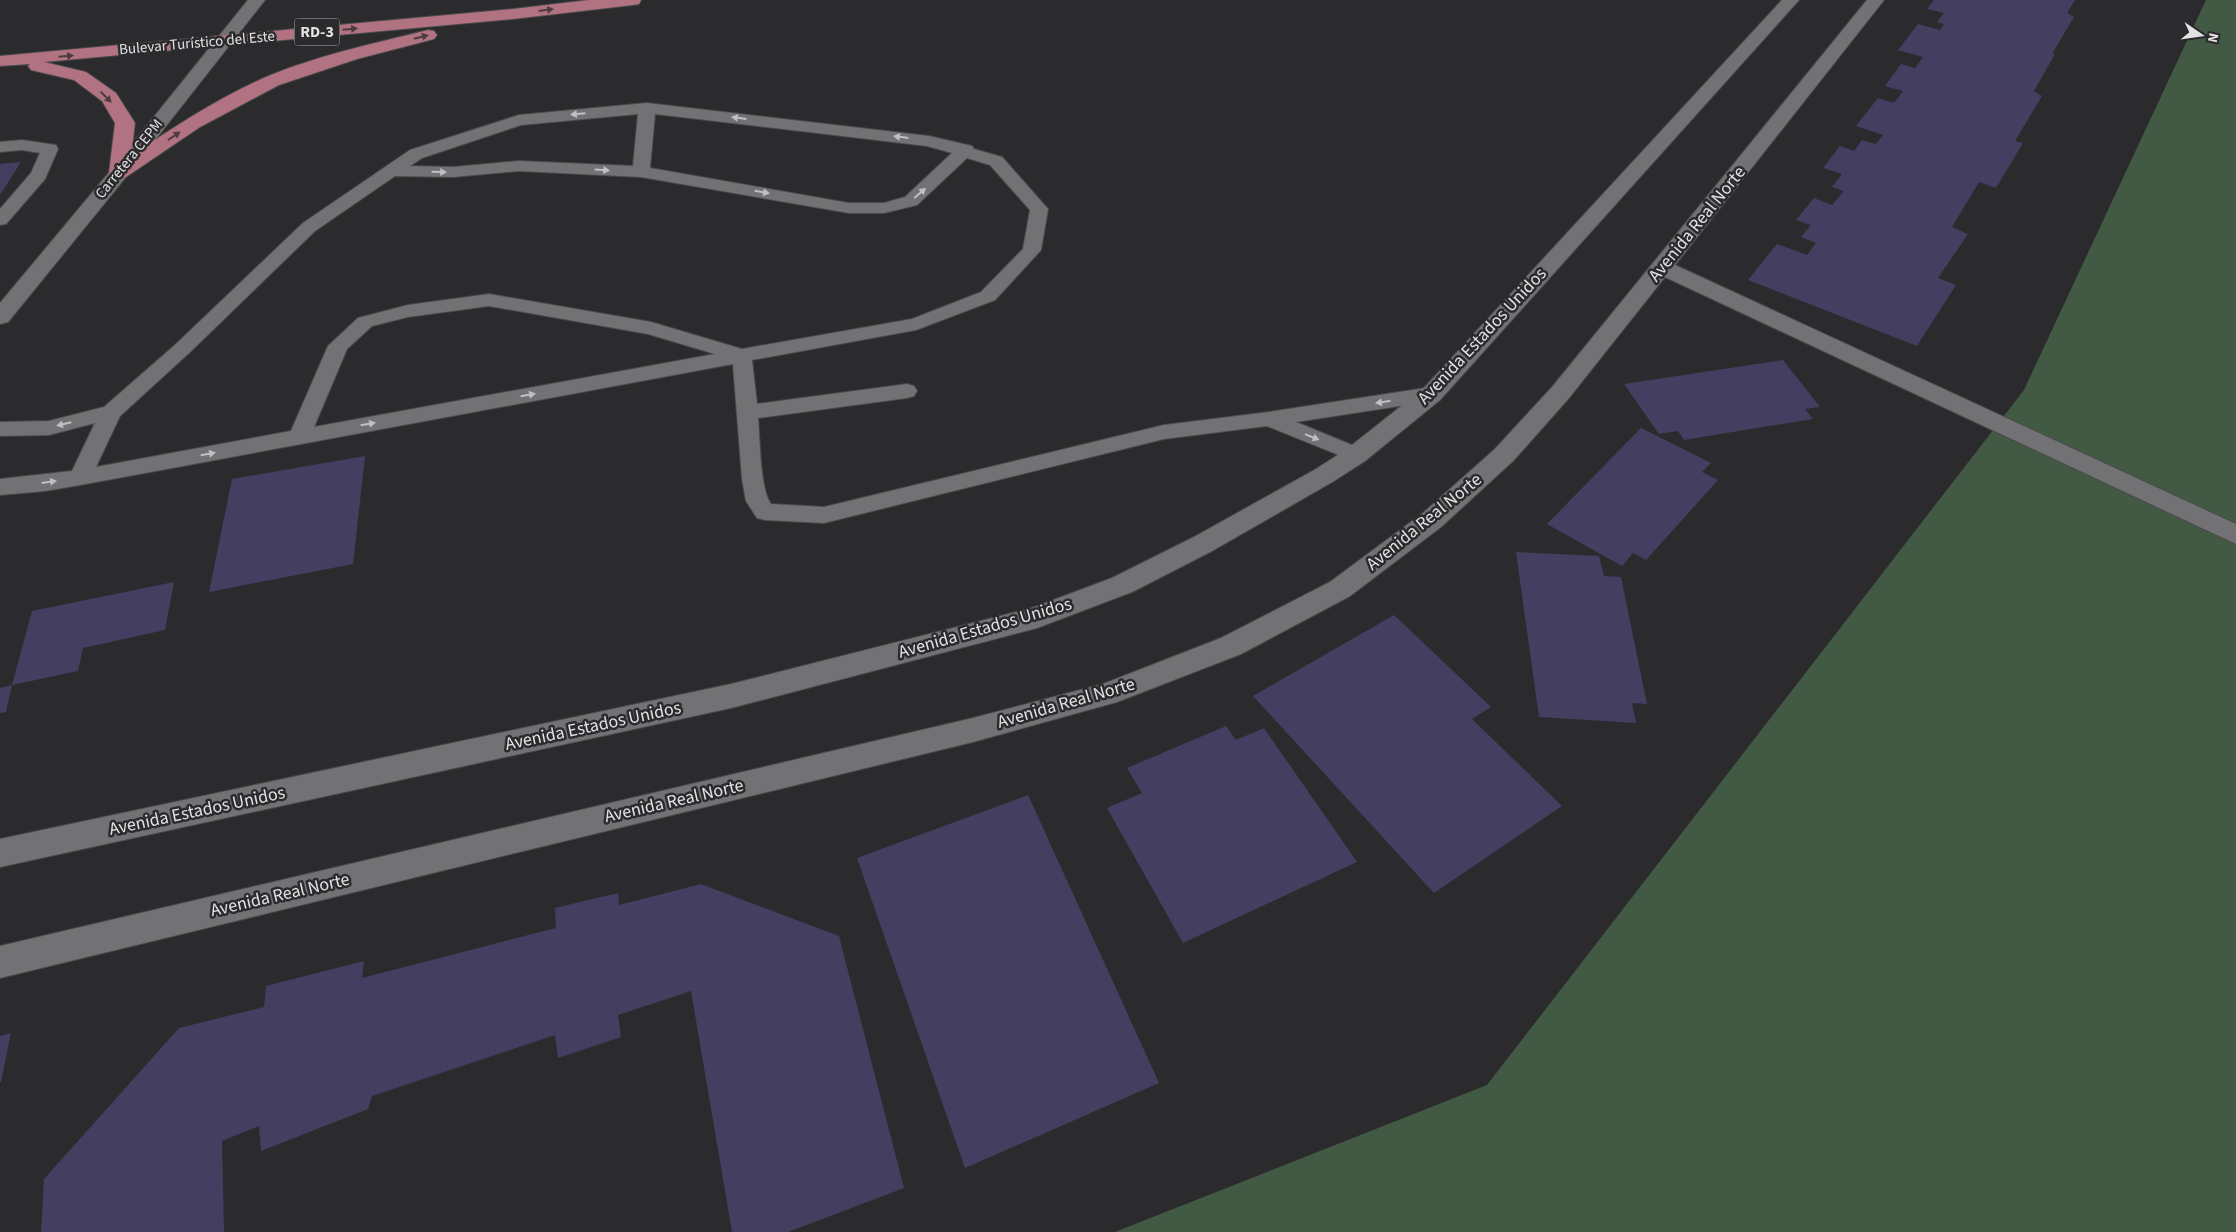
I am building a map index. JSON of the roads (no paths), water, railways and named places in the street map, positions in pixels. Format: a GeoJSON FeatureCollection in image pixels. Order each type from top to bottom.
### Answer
{"type":"FeatureCollection","features":[{"type":"Feature","properties":{"kind":"highway","name":"Bulevar Turístico del Este"},"geometry":{"type":"LineString","coordinates":[[7,61],[513,14],[633,0]]}},
{"type":"Feature","properties":{"kind":"highway"},"geometry":{"type":"LineString","coordinates":[[119,173],[194,123],[273,81],[351,55],[513,14]]}},
{"type":"Feature","properties":{"kind":"highway"},"geometry":{"type":"LineString","coordinates":[[7,61],[80,76],[109,97],[125,123],[119,173]]}},
{"type":"Feature","properties":{"kind":"street","name":"Carretera CEPM"},"geometry":{"type":"LineString","coordinates":[[0,317],[119,173],[257,0]]}},
{"type":"Feature","properties":{"kind":"street","name":"Avenida Estados Unidos"},"geometry":{"type":"LineString","coordinates":[[0,853],[731,696],[1037,617],[1122,585],[1203,544],[1325,475],[1356,455],[1432,394],[1790,0]]}},
{"type":"Feature","properties":{"kind":"street","name":"Avenida Real Norte"},"geometry":{"type":"LineString","coordinates":[[0,962],[973,730],[1107,694],[1231,646],[1340,589],[1432,520],[1510,448],[1561,392],[1876,0]]}},
{"type":"Feature","properties":{"kind":"street"},"geometry":{"type":"LineString","coordinates":[[1662,268],[2236,535]]}},
{"type":"Feature","properties":{"kind":"lane"},"geometry":{"type":"LineString","coordinates":[[641,172],[647,108]]}},
{"type":"Feature","properties":{"kind":"lane"},"geometry":{"type":"LineString","coordinates":[[0,487],[45,483],[80,477],[916,324],[988,296],[1032,250],[1038,209],[996,161],[966,150],[929,141],[647,108],[519,120],[416,154],[310,227],[182,349],[111,412],[80,477]]}},
{"type":"Feature","properties":{"kind":"lane"},"geometry":{"type":"LineString","coordinates":[[0,147],[22,145],[50,149],[39,175],[0,220]]}},
{"type":"Feature","properties":{"kind":"lane"},"geometry":{"type":"LineString","coordinates":[[391,171],[453,172],[519,166],[641,172],[849,208],[884,208],[912,201],[966,150]]}},
{"type":"Feature","properties":{"kind":"lane"},"geometry":{"type":"LineString","coordinates":[[300,437],[338,346],[365,322],[408,311],[488,300],[651,328],[742,356]]}},
{"type":"Feature","properties":{"kind":"lane"},"geometry":{"type":"LineString","coordinates":[[742,356],[753,479],[757,501],[765,512],[824,515],[1164,432],[1269,420],[1432,394]]}},
{"type":"Feature","properties":{"kind":"lane"},"geometry":{"type":"LineString","coordinates":[[748,412],[907,390]]}},
{"type":"Feature","properties":{"kind":"lane"},"geometry":{"type":"LineString","coordinates":[[0,429],[49,428],[111,412]]}},
{"type":"Feature","properties":{"kind":"lane"},"geometry":{"type":"LineString","coordinates":[[1269,420],[1356,455]]}}]}
